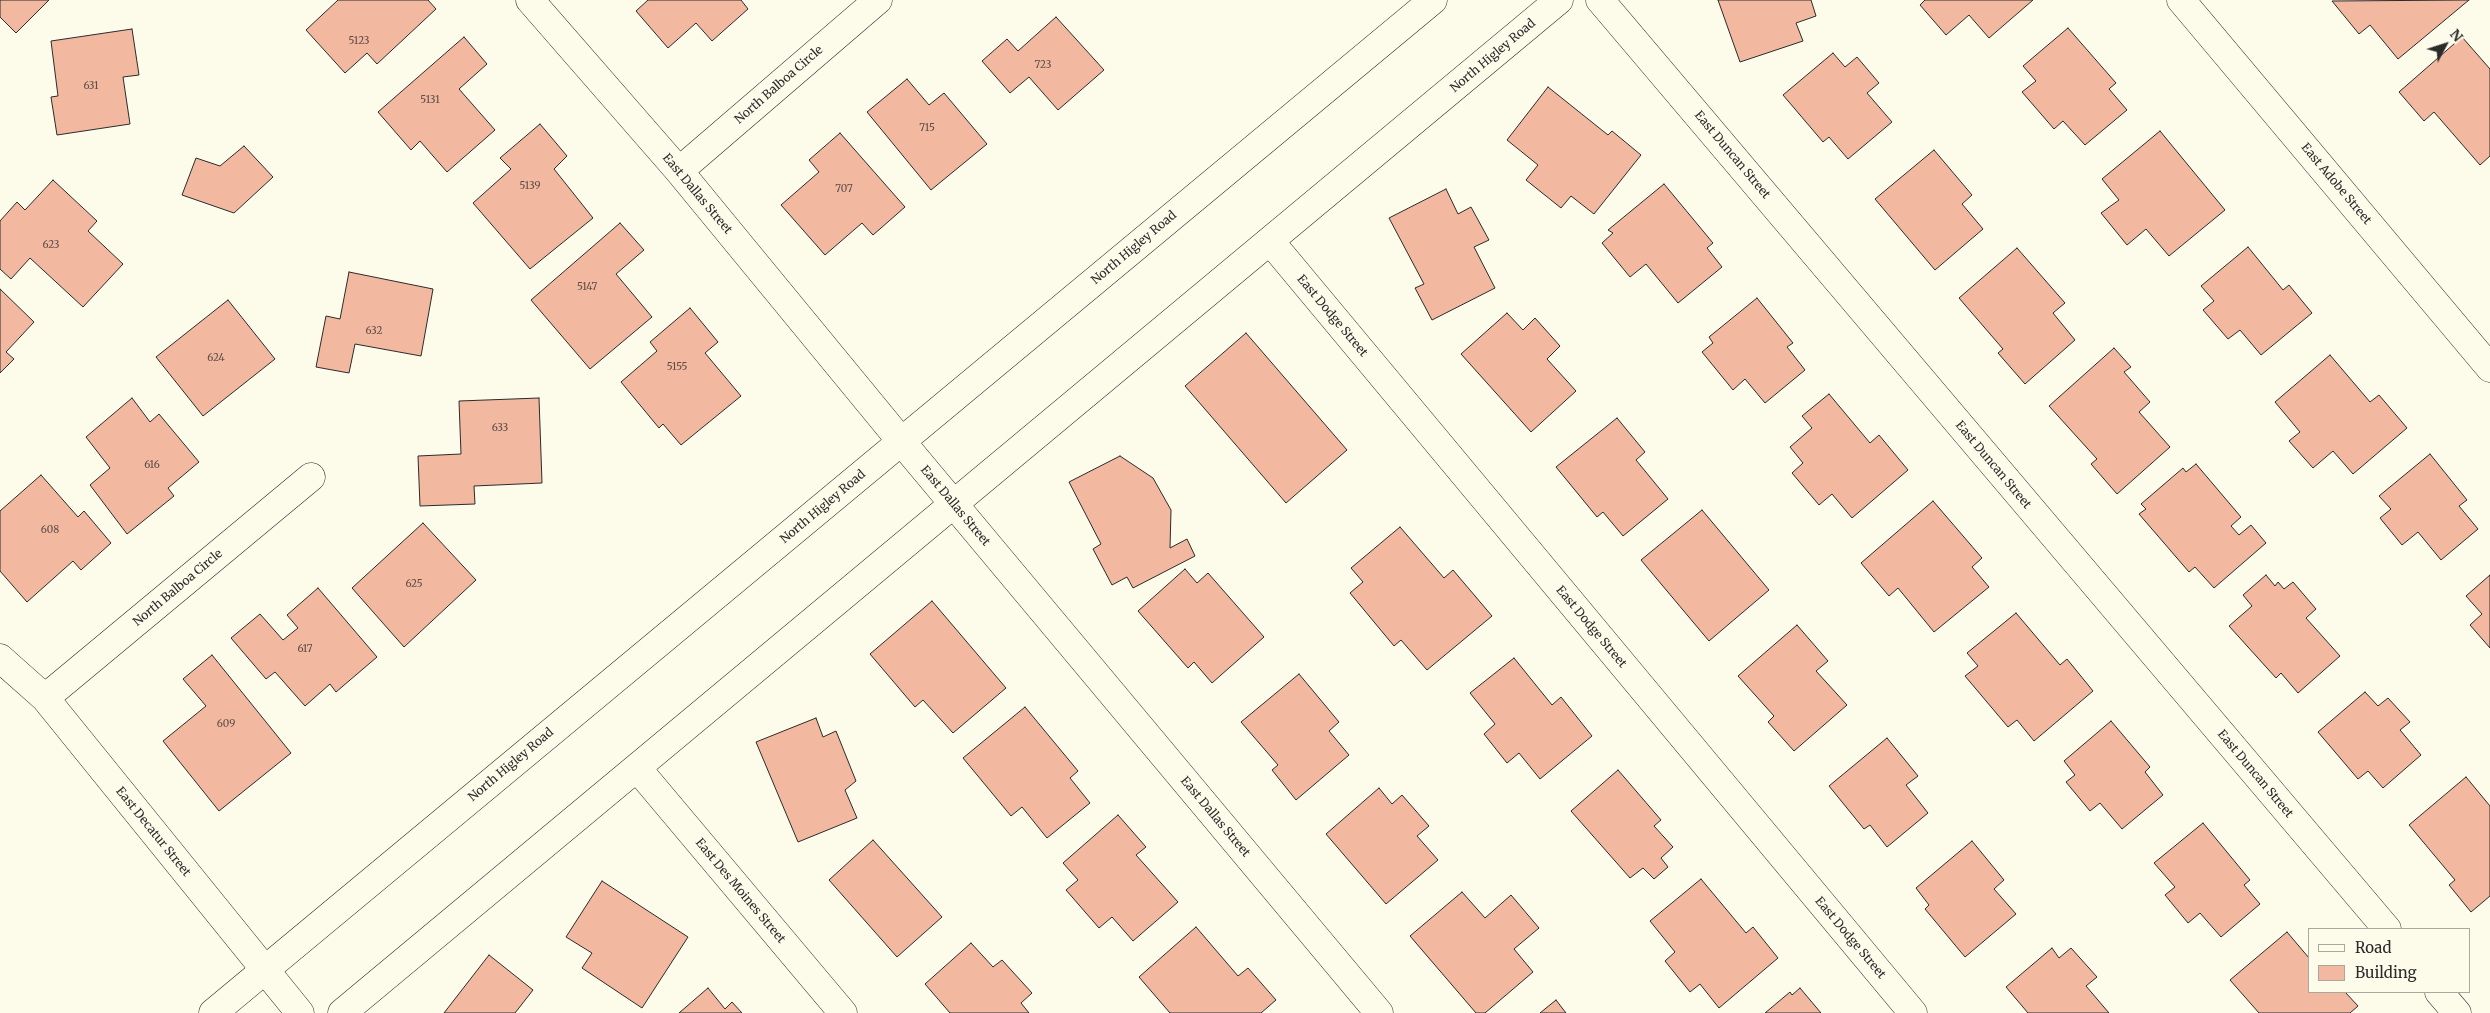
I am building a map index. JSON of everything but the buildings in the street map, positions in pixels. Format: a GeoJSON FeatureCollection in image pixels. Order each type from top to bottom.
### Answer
{"type":"FeatureCollection","features":[{"type":"Feature","properties":{"kind":"street","name":"East Dallas Street"},"geometry":{"type":"LineString","coordinates":[[530,0],[679,171],[901,441],[1379,1013]]}},
{"type":"Feature","properties":{"kind":"street","name":"North Balboa Circle"},"geometry":{"type":"LineString","coordinates":[[679,171],[878,0]]}},
{"type":"Feature","properties":{"kind":"street","name":"North Higley Road"},"geometry":{"type":"LineString","coordinates":[[213,1013],[1432,0]]}},
{"type":"Feature","properties":{"kind":"street","name":"North Higley Road"},"geometry":{"type":"LineString","coordinates":[[342,1013],[1560,0]]}},
{"type":"Feature","properties":{"kind":"street","name":"East Duncan Street"},"geometry":{"type":"LineString","coordinates":[[1600,0],[2385,928]]}},
{"type":"Feature","properties":{"kind":"street","name":"East Adobe Street"},"geometry":{"type":"LineString","coordinates":[[2181,0],[2490,368]]}},
{"type":"Feature","properties":{"kind":"street","name":"East Dodge Street"},"geometry":{"type":"LineString","coordinates":[[1270,241],[1913,1013]]}},
{"type":"Feature","properties":{"kind":"street","name":"North Balboa Circle"},"geometry":{"type":"LineString","coordinates":[[45,698],[311,477]]}},
{"type":"Feature","properties":{"kind":"street","name":"East Decatur Street"},"geometry":{"type":"LineString","coordinates":[[0,658],[45,698],[300,1013]]}},
{"type":"Feature","properties":{"kind":"street","name":"East Des Moines Street"},"geometry":{"type":"LineString","coordinates":[[637,768],[843,1013]]}},
{"type":"Feature","properties":{"kind":"street"},"geometry":{"type":"LineString","coordinates":[[2440,993],[2457,1013]]}}]}
